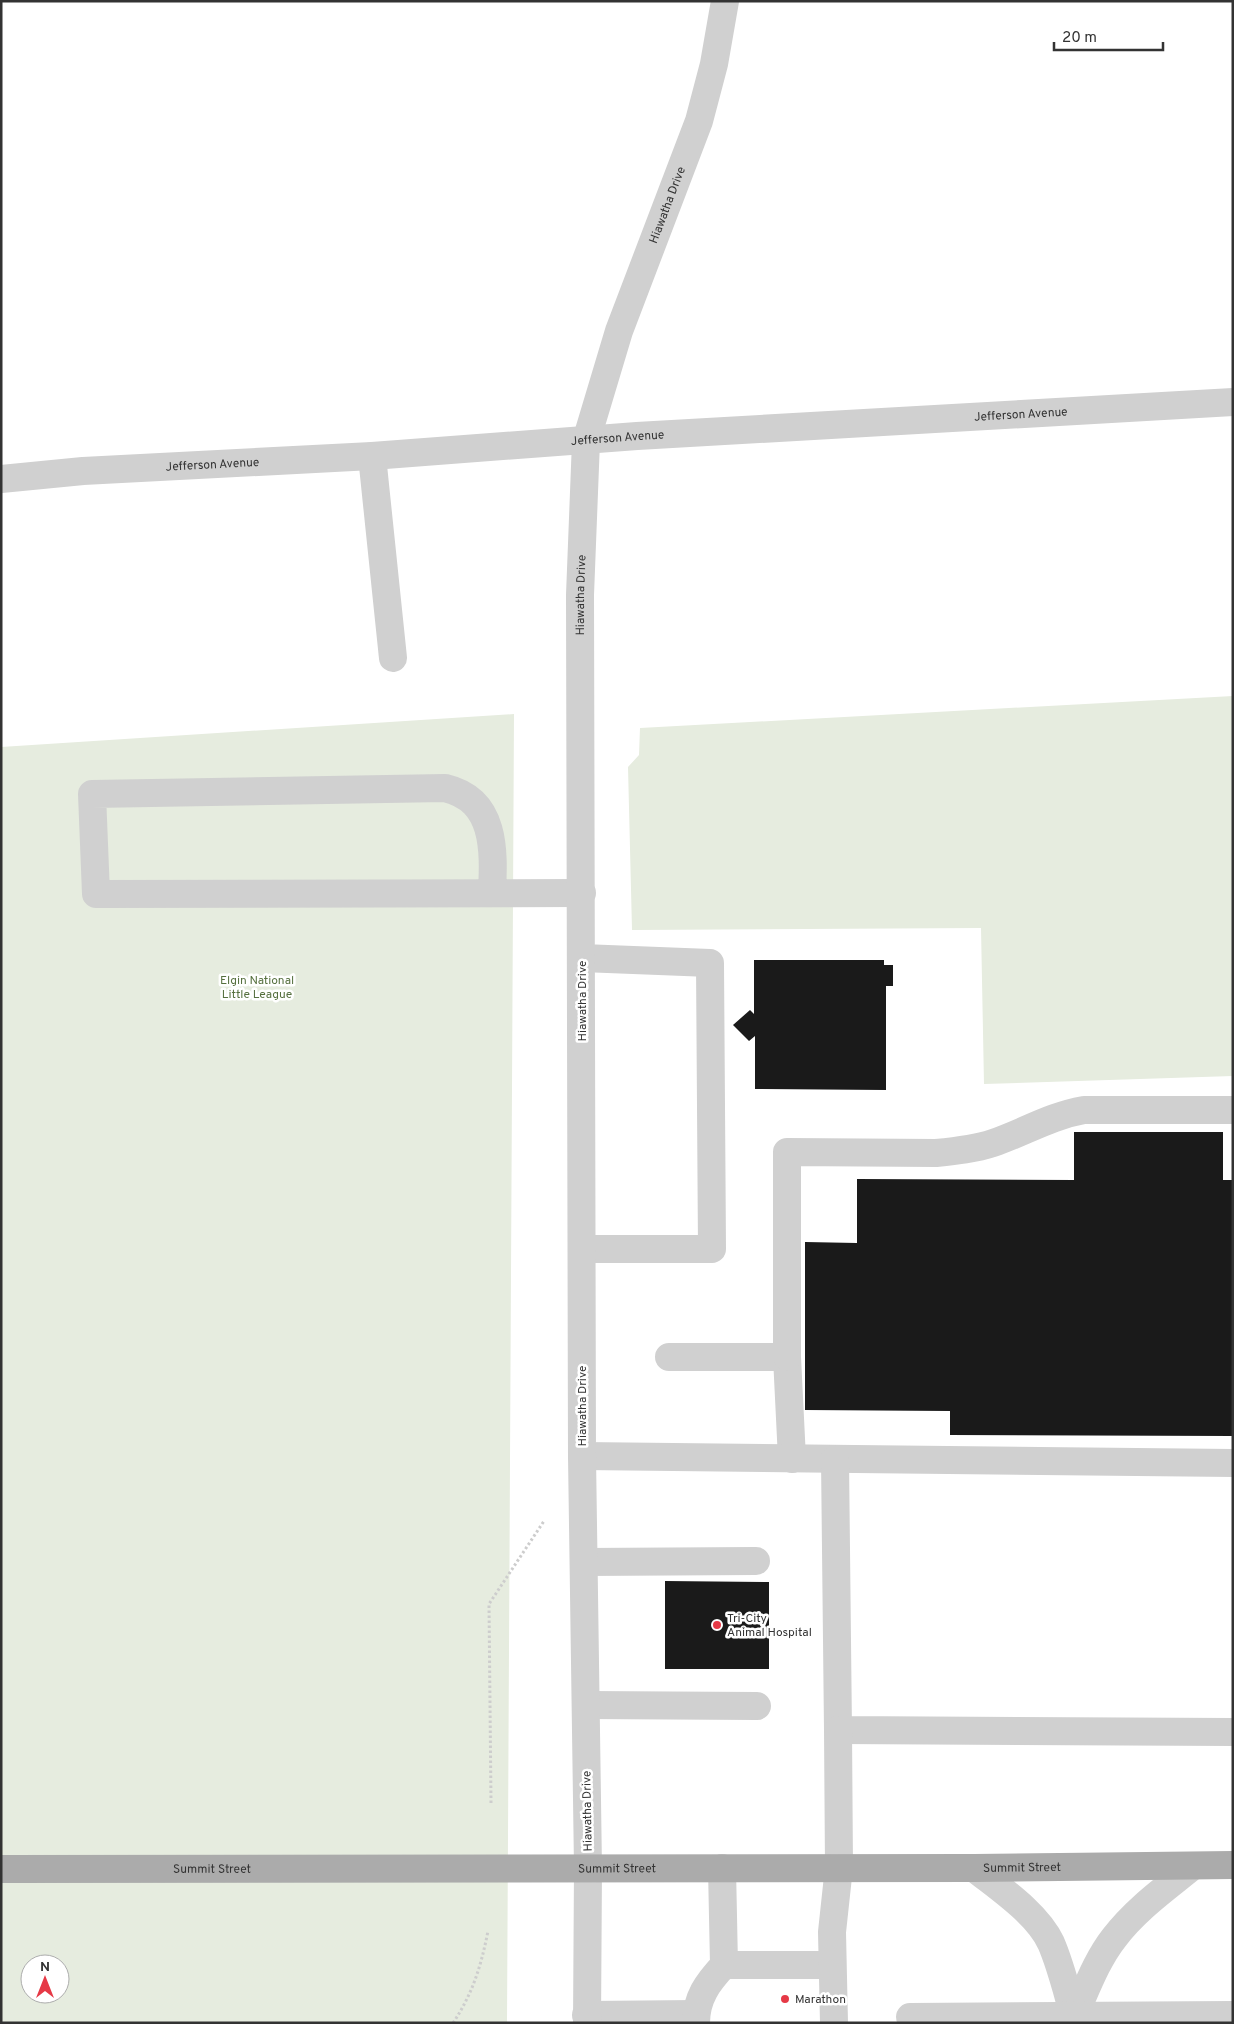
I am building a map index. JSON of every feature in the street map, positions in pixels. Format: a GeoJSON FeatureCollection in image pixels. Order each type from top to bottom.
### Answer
{"type":"FeatureCollection","features":[{"type":"Feature","properties":{"kind":"main road","name":"Summit Street"},"geometry":{"type":"LineString","coordinates":[[1,1869],[974,1868],[1233,1865]]}},
{"type":"Feature","properties":{"kind":"street","name":"Hiawatha Drive"},"geometry":{"type":"LineString","coordinates":[[586,2019],[588,1868],[582,1456],[580,595],[586,441],[631,298],[699,121],[714,64],[725,1]]}},
{"type":"Feature","properties":{"kind":"street","name":"Jefferson Avenue"},"geometry":{"type":"LineString","coordinates":[[1,480],[93,470],[372,456],[586,441],[1233,402]]}},
{"type":"Feature","properties":{"kind":"street"},"geometry":{"type":"LineString","coordinates":[[372,456],[393,658]]}},
{"type":"Feature","properties":{"kind":"street"},"geometry":{"type":"LineString","coordinates":[[492,893],[492,845],[484,815],[468,798],[458,791],[444,788],[92,794],[96,894],[582,893]]}},
{"type":"Feature","properties":{"kind":"street"},"geometry":{"type":"LineString","coordinates":[[582,958],[710,963],[712,1249],[582,1249]]}},
{"type":"Feature","properties":{"kind":"street"},"geometry":{"type":"LineString","coordinates":[[792,1459],[787,1357],[787,1152],[936,1153],[956,1151],[994,1142],[1064,1113],[1084,1110],[1233,1110]]}},
{"type":"Feature","properties":{"kind":"street"},"geometry":{"type":"LineString","coordinates":[[669,1357],[787,1357]]}},
{"type":"Feature","properties":{"kind":"street"},"geometry":{"type":"LineString","coordinates":[[582,1456],[1233,1463]]}},
{"type":"Feature","properties":{"kind":"street"},"geometry":{"type":"LineString","coordinates":[[834,2023],[831,1965],[832,1932],[839,1867],[840,1794],[835,1459]]}},
{"type":"Feature","properties":{"kind":"street"},"geometry":{"type":"LineString","coordinates":[[584,1562],[756,1560]]}},
{"type":"Feature","properties":{"kind":"street"},"geometry":{"type":"LineString","coordinates":[[586,1705],[756,1706]]}},
{"type":"Feature","properties":{"kind":"street"},"geometry":{"type":"LineString","coordinates":[[838,1730],[1233,1732]]}},
{"type":"Feature","properties":{"kind":"street"},"geometry":{"type":"LineString","coordinates":[[1074,2019],[1092,1975],[1114,1937],[1151,1900],[1193,1866]]}},
{"type":"Feature","properties":{"kind":"street"},"geometry":{"type":"LineString","coordinates":[[586,2019],[696,2019],[705,1986],[724,1965],[722,1868]]}},
{"type":"Feature","properties":{"kind":"street"},"geometry":{"type":"LineString","coordinates":[[974,1868],[1019,1904],[1043,1930],[1058,1963],[1074,2019]]}},
{"type":"Feature","properties":{"kind":"street"},"geometry":{"type":"LineString","coordinates":[[724,1965],[831,1965]]}},
{"type":"Feature","properties":{"kind":"street"},"geometry":{"type":"LineString","coordinates":[[910,2017],[1176,2019],[1233,2015]]}},
{"type":"Feature","properties":{"kind":"path"},"geometry":{"type":"LineString","coordinates":[[491,1803],[489,1604],[544,1520]]}},
{"type":"Feature","properties":{"kind":"path"},"geometry":{"type":"LineString","coordinates":[[453,2023],[467,2003],[480,1967],[488,1931]]}},
{"type":"Feature","properties":{"kind":"green space"},"geometry":{"type":"Polygon","coordinates":[[[1233,696],[1233,1076],[984,1084],[981,928],[632,930],[628,767],[639,755],[640,728],[1233,696]]]}},
{"type":"Feature","properties":{"kind":"green space","name":"Elgin National Little League"},"geometry":{"type":"Polygon","coordinates":[[[514,714],[507,2023],[1,2023],[1,747],[514,714]]]}},
{"type":"Feature","properties":{"kind":"building"},"geometry":{"type":"Polygon","coordinates":[[[754,960],[884,960],[884,965],[893,965],[893,986],[886,986],[886,1090],[755,1089],[755,1036],[749,1041],[733,1025],[750,1010],[754,1014],[754,960]]]}},
{"type":"Feature","properties":{"kind":"building"},"geometry":{"type":"Polygon","coordinates":[[[1074,1132],[1223,1132],[1223,1180],[1233,1180],[1233,1436],[950,1435],[950,1411],[805,1410],[805,1242],[857,1243],[857,1179],[1074,1180],[1074,1132]]]}},
{"type":"Feature","properties":{"kind":"building","name":"Tri-City Animal Hospital"},"geometry":{"type":"Polygon","coordinates":[[[665,1581],[769,1582],[769,1669],[665,1669],[665,1581]]]}},
{"type":"Feature","properties":{"kind":"place","name":"Tri-City Animal Hospital"},"geometry":{"type":"Point","coordinates":[717,1625]}},
{"type":"Feature","properties":{"kind":"place","name":"Marathon"},"geometry":{"type":"Point","coordinates":[785,1999]}}]}
